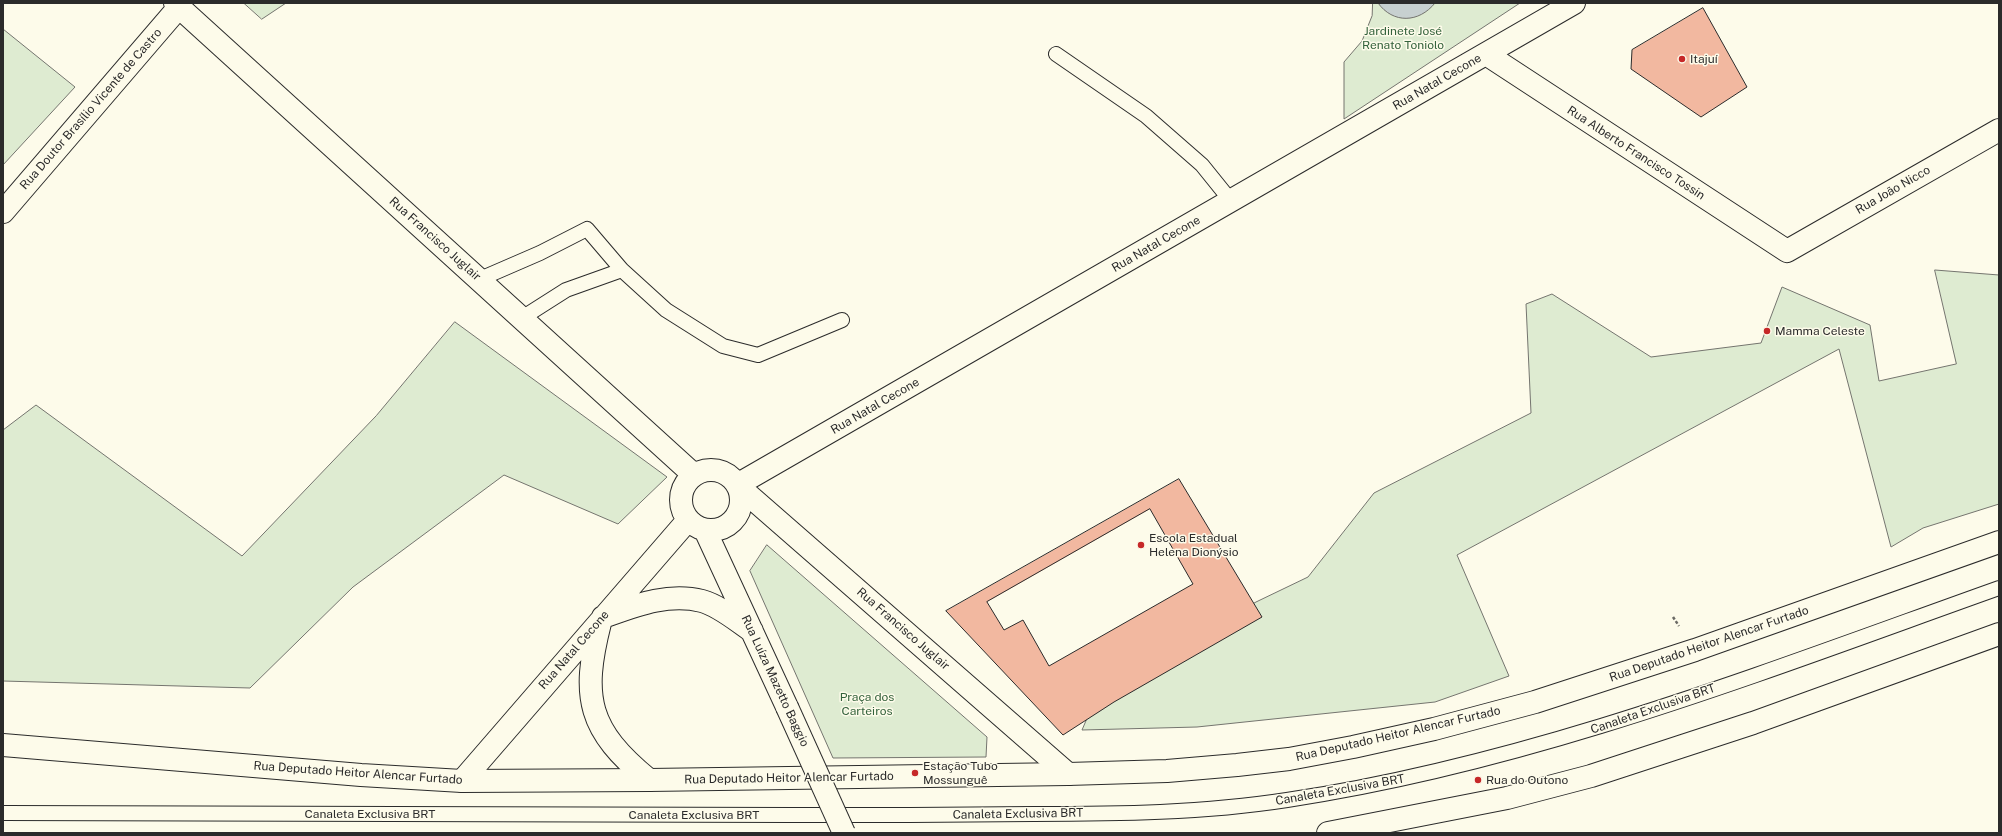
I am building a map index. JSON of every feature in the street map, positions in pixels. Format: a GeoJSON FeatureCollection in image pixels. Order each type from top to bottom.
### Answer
{"type":"FeatureCollection","features":[{"type":"Feature","properties":{"kind":"street","name":"Rua Natal Cecone"},"geometry":{"type":"LineString","coordinates":[[737,485],[1574,3]]}},
{"type":"Feature","properties":{"kind":"street","name":"Rua Doutor Brasílio Vicente de Castro"},"geometry":{"type":"LineString","coordinates":[[3,212],[177,5]]}},
{"type":"Feature","properties":{"kind":"street","name":"Rua Francisco Juglair"},"geometry":{"type":"LineString","coordinates":[[177,5],[694,475]]}},
{"type":"Feature","properties":{"kind":"street","name":"Rua Alberto Francisco Tossin"},"geometry":{"type":"LineString","coordinates":[[1486,54],[1787,251]]}},
{"type":"Feature","properties":{"kind":"street","name":"Rua João Nicco"},"geometry":{"type":"LineString","coordinates":[[1787,251],[1999,130]]}},
{"type":"Feature","properties":{"kind":"street"},"geometry":{"type":"LineString","coordinates":[[713,470],[731,478],[737,485],[741,504],[738,514],[732,522],[725,527],[715,530],[696,525],[682,511],[680,501],[682,491],[687,482],[694,475],[703,471],[713,470]]}},
{"type":"Feature","properties":{"kind":"street","name":"Rua Francisco Juglair"},"geometry":{"type":"LineString","coordinates":[[737,485],[1068,774]]}},
{"type":"Feature","properties":{"kind":"street","name":"Rua Natal Cecone"},"geometry":{"type":"LineString","coordinates":[[462,781],[601,618],[696,525]]}},
{"type":"Feature","properties":{"kind":"street","name":"Rua Luíza Mazetto Baggio"},"geometry":{"type":"LineString","coordinates":[[696,525],[752,631],[844,833]]}},
{"type":"Feature","properties":{"kind":"street","name":"Rua Deputado Heitor Alencar Furtado"},"geometry":{"type":"LineString","coordinates":[[3,745],[375,776],[462,781],[1068,774],[1167,771],[1289,759],[1434,729],[1535,702],[1612,678],[1999,542]]}},
{"type":"Feature","properties":{"kind":"street"},"geometry":{"type":"LineString","coordinates":[[650,780],[627,762],[611,744],[598,722],[592,701],[590,678],[593,651],[601,618],[638,605],[661,599],[682,597],[703,601],[723,611],[752,631]]}},
{"type":"Feature","properties":{"kind":"street"},"geometry":{"type":"LineString","coordinates":[[1328,833],[1507,798],[1591,776],[1753,723],[1999,634]]}},
{"type":"Feature","properties":{"kind":"lane"},"geometry":{"type":"LineString","coordinates":[[1056,54],[1146,116],[1202,165],[1231,201]]}},
{"type":"Feature","properties":{"kind":"lane"},"geometry":{"type":"LineString","coordinates":[[480,280],[540,253],[587,229],[622,270],[666,310],[723,346],[758,355],[842,320]]}},
{"type":"Feature","properties":{"kind":"lane"},"geometry":{"type":"LineString","coordinates":[[522,318],[566,290],[622,270]]}},
{"type":"Feature","properties":{"kind":"lane","name":"Canaleta Exclusiva BRT"},"geometry":{"type":"LineString","coordinates":[[3,813],[916,816],[1148,813],[1238,807],[1291,800],[1390,781],[1483,760],[1580,734],[1999,588]]}},
{"type":"Feature","properties":{"kind":"green space"},"geometry":{"type":"Polygon","coordinates":[[[244,3],[286,3],[262,19],[244,3]]]}},
{"type":"Feature","properties":{"kind":"green space","name":"Jardinete José Renato Toniolo"},"geometry":{"type":"Polygon","coordinates":[[[1373,3],[1520,3],[1344,119],[1344,62],[1362,41],[1372,16],[1373,3]]]}},
{"type":"Feature","properties":{"kind":"green space"},"geometry":{"type":"Polygon","coordinates":[[[3,29],[75,87],[3,165],[3,29]]]}},
{"type":"Feature","properties":{"kind":"green space"},"geometry":{"type":"Polygon","coordinates":[[[1935,270],[1999,275],[1999,504],[1923,528],[1891,547],[1839,349],[1457,555],[1509,676],[1435,702],[1197,727],[1082,730],[1100,688],[1256,602],[1308,577],[1374,493],[1531,413],[1526,304],[1552,294],[1651,357],[1761,343],[1782,287],[1870,325],[1879,381],[1956,364],[1935,270]]]}},
{"type":"Feature","properties":{"kind":"green space"},"geometry":{"type":"Polygon","coordinates":[[[455,322],[667,477],[618,524],[504,475],[353,587],[250,688],[3,681],[3,430],[36,405],[242,556],[376,416],[455,322]]]}},
{"type":"Feature","properties":{"kind":"green space","name":"Praça dos Carteiros"},"geometry":{"type":"Polygon","coordinates":[[[767,545],[987,737],[986,757],[833,758],[750,571],[767,545]]]}},
{"type":"Feature","properties":{"kind":"shaded area"},"geometry":{"type":"Polygon","coordinates":[[[1378,3],[1435,3],[1429,10],[1414,17],[1398,18],[1384,10],[1378,3]]]}},
{"type":"Feature","properties":{"kind":"building","name":"Itajuí"},"geometry":{"type":"Polygon","coordinates":[[[1703,8],[1747,87],[1701,117],[1631,69],[1632,50],[1703,8]]]}},
{"type":"Feature","properties":{"kind":"building","name":"Escola Estadual Helena Dionýsio"},"geometry":{"type":"Polygon","coordinates":[[[1179,479],[1262,617],[1114,702],[1063,735],[946,611],[1179,479]]]}},
{"type":"Feature","properties":{"kind":"building"},"geometry":{"type":"Polygon","coordinates":[[[1150,509],[1193,584],[1049,666],[1023,620],[1004,630],[987,602],[1150,509]]]}},
{"type":"Feature","properties":{"kind":"place","name":"Itajuí"},"geometry":{"type":"Point","coordinates":[1682,59]}},
{"type":"Feature","properties":{"kind":"place","name":"Mamma Celeste"},"geometry":{"type":"Point","coordinates":[1767,331]}},
{"type":"Feature","properties":{"kind":"place","name":"Escola Estadual Helena Dionýsio"},"geometry":{"type":"Point","coordinates":[1141,545]}},
{"type":"Feature","properties":{"kind":"place","name":"Estação Tubo Mossunguê"},"geometry":{"type":"Point","coordinates":[915,773]}},
{"type":"Feature","properties":{"kind":"place","name":"Rua do Outono"},"geometry":{"type":"Point","coordinates":[1478,780]}}]}
